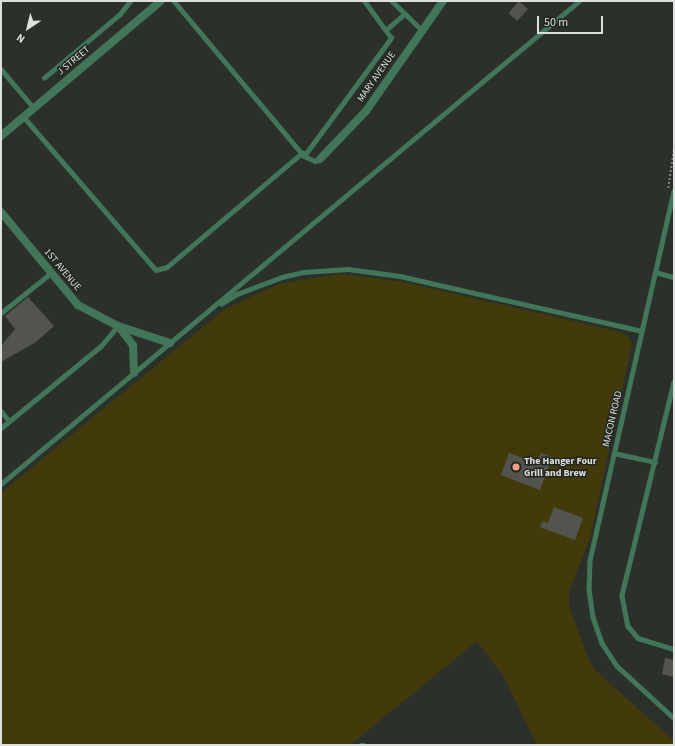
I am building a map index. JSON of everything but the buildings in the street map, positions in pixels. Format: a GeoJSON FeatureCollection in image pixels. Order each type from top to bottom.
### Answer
{"type":"FeatureCollection","features":[{"type":"Feature","properties":{"kind":"street","name":"J STREET"},"geometry":{"type":"LineString","coordinates":[[1,136],[161,1]]}},
{"type":"Feature","properties":{"kind":"street","name":"MARY AVENUE"},"geometry":{"type":"LineString","coordinates":[[320,159],[366,111],[443,1]]}},
{"type":"Feature","properties":{"kind":"street","name":"1ST AVENUE"},"geometry":{"type":"LineString","coordinates":[[1,212],[78,305],[118,326],[170,343]]}},
{"type":"Feature","properties":{"kind":"street","name":"1ST AVENUE"},"geometry":{"type":"LineString","coordinates":[[118,326],[133,345],[134,373]]}},
{"type":"Feature","properties":{"kind":"lane"},"geometry":{"type":"LineString","coordinates":[[44,78],[120,14],[130,1]]}},
{"type":"Feature","properties":{"kind":"lane"},"geometry":{"type":"LineString","coordinates":[[174,1],[303,154],[315,161],[320,159]]}},
{"type":"Feature","properties":{"kind":"lane"},"geometry":{"type":"LineString","coordinates":[[23,116],[156,270],[167,267],[303,154],[391,38],[387,29],[364,1]]}},
{"type":"Feature","properties":{"kind":"lane"},"geometry":{"type":"LineString","coordinates":[[392,1],[422,30]]}},
{"type":"Feature","properties":{"kind":"lane"},"geometry":{"type":"LineString","coordinates":[[1,484],[579,1]]}},
{"type":"Feature","properties":{"kind":"lane"},"geometry":{"type":"LineString","coordinates":[[387,29],[404,14]]}},
{"type":"Feature","properties":{"kind":"lane"},"geometry":{"type":"LineString","coordinates":[[1,69],[34,108]]}},
{"type":"Feature","properties":{"kind":"lane","name":"MACON ROAD"},"geometry":{"type":"LineString","coordinates":[[674,190],[590,562],[588,589],[593,617],[602,643],[618,666],[674,718]]}},
{"type":"Feature","properties":{"kind":"lane"},"geometry":{"type":"LineString","coordinates":[[204,314],[259,284],[303,272],[348,269],[400,276],[642,331]]}},
{"type":"Feature","properties":{"kind":"lane"},"geometry":{"type":"LineString","coordinates":[[655,272],[674,277]]}},
{"type":"Feature","properties":{"kind":"lane"},"geometry":{"type":"LineString","coordinates":[[1,313],[51,273]]}},
{"type":"Feature","properties":{"kind":"lane"},"geometry":{"type":"LineString","coordinates":[[1,428],[101,346],[118,326]]}},
{"type":"Feature","properties":{"kind":"lane"},"geometry":{"type":"LineString","coordinates":[[674,382],[622,596],[623,611],[628,626],[638,638],[674,649]]}},
{"type":"Feature","properties":{"kind":"lane"},"geometry":{"type":"LineString","coordinates":[[1,411],[9,421]]}},
{"type":"Feature","properties":{"kind":"lane"},"geometry":{"type":"LineString","coordinates":[[614,453],[655,462]]}},
{"type":"Feature","properties":{"kind":"shaded area"},"geometry":{"type":"Polygon","coordinates":[[[339,274],[398,281],[621,332],[628,337],[632,344],[590,538],[569,592],[569,606],[588,658],[595,670],[674,741],[674,745],[537,745],[504,677],[477,641],[350,745],[1,745],[1,493],[225,309],[279,284],[339,274]]]}},
{"type":"Feature","properties":{"kind":"place","name":"The Hanger Four Grill and Brew"},"geometry":{"type":"Point","coordinates":[516,467]}}]}
